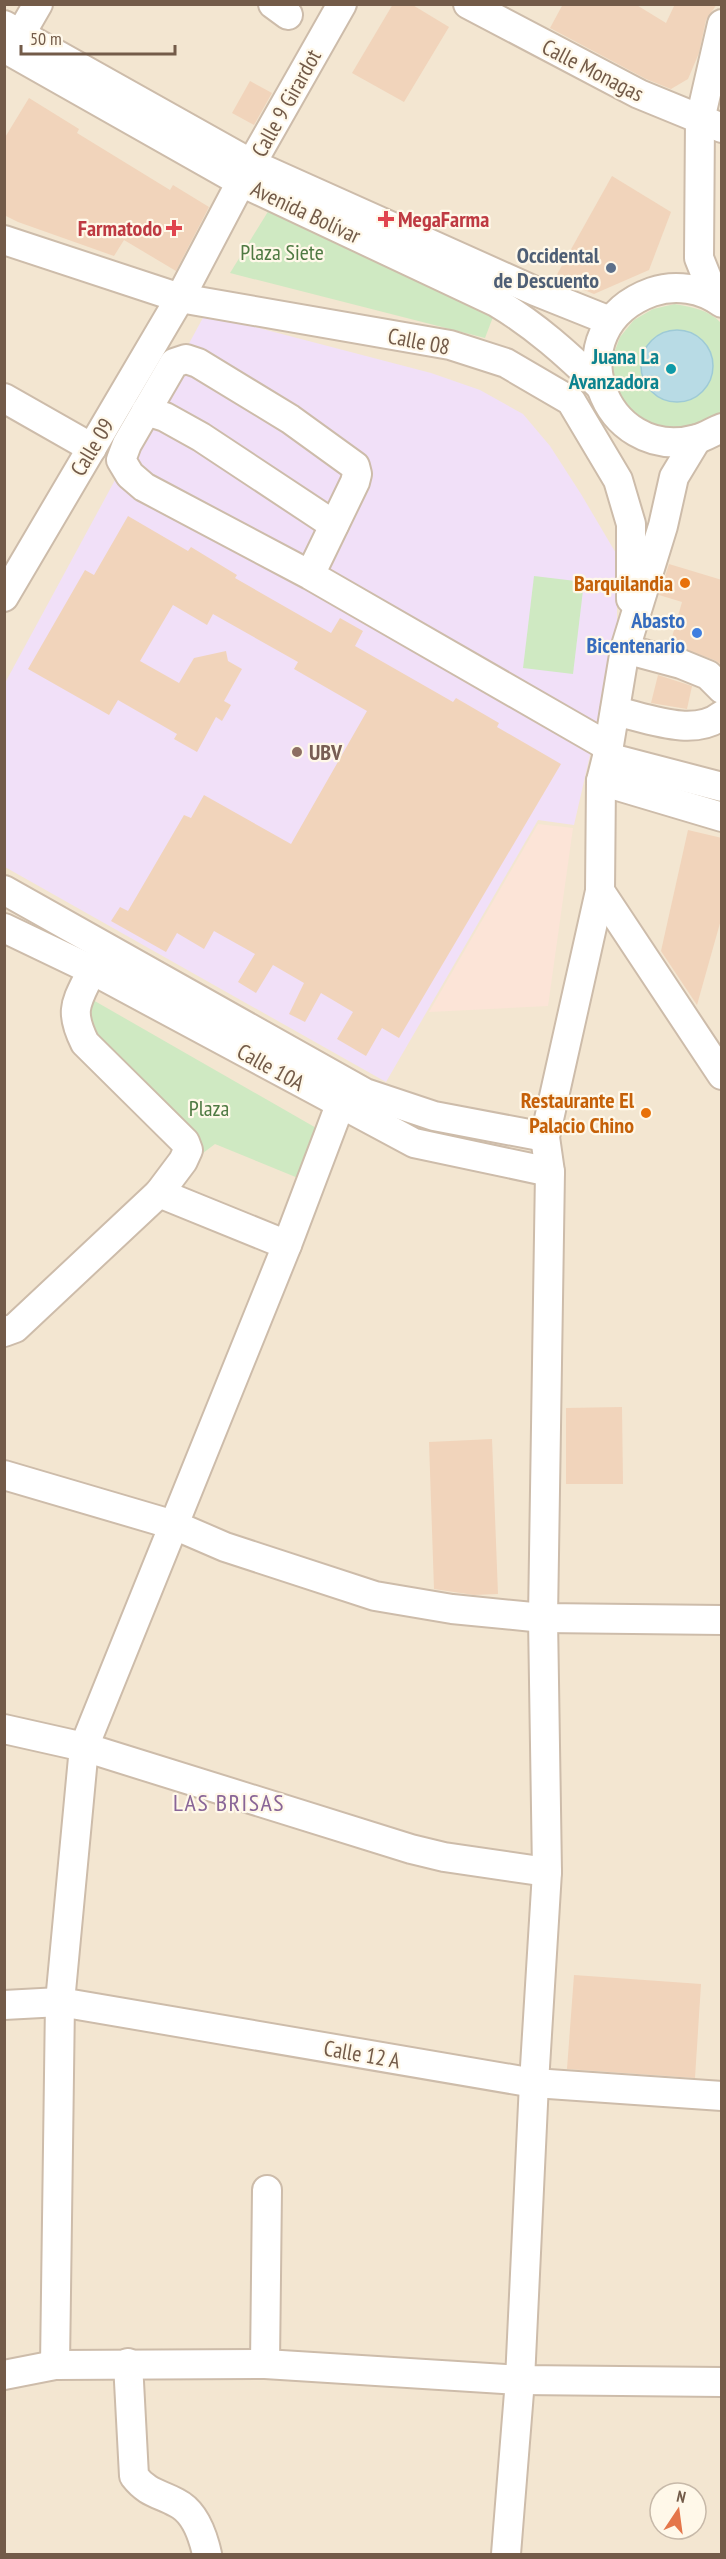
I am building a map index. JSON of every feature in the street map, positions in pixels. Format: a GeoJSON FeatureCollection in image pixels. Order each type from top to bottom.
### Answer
{"type":"FeatureCollection","features":[{"type":"Feature","properties":{"kind":"street"},"geometry":{"type":"LineString","coordinates":[[9,44],[38,4]]}},
{"type":"Feature","properties":{"kind":"street","name":"Calle 9 Girardot"},"geometry":{"type":"LineString","coordinates":[[180,298],[342,4]]}},
{"type":"Feature","properties":{"kind":"street","name":"Calle Monagas"},"geometry":{"type":"LineString","coordinates":[[468,4],[639,94],[711,124]]}},
{"type":"Feature","properties":{"kind":"street"},"geometry":{"type":"LineString","coordinates":[[718,300],[699,258],[722,24]]}},
{"type":"Feature","properties":{"kind":"street","name":"Avenida Bolívar"},"geometry":{"type":"LineString","coordinates":[[9,44],[247,173],[496,302],[526,320],[561,348],[600,386]]}},
{"type":"Feature","properties":{"kind":"street","name":"Avenida Bolívar"},"geometry":{"type":"LineString","coordinates":[[247,173],[610,321]]}},
{"type":"Feature","properties":{"kind":"street","name":"Calle 08"},"geometry":{"type":"LineString","coordinates":[[4,240],[180,298],[450,345],[506,363],[571,401],[618,480],[631,524],[632,585],[625,649]]}},
{"type":"Feature","properties":{"kind":"street"},"geometry":{"type":"LineString","coordinates":[[699,258],[664,288],[633,299],[610,321],[600,341],[597,364],[600,386],[610,408],[627,426],[649,438],[673,442],[709,433]]}},
{"type":"Feature","properties":{"kind":"street"},"geometry":{"type":"LineString","coordinates":[[664,288],[691,289],[718,300]]}},
{"type":"Feature","properties":{"kind":"street","name":"Calle 09"},"geometry":{"type":"LineString","coordinates":[[4,597],[180,298]]}},
{"type":"Feature","properties":{"kind":"street"},"geometry":{"type":"LineString","coordinates":[[310,575],[355,482],[357,474],[355,466],[290,419],[198,363],[186,360],[174,363],[121,460],[130,475],[144,487],[310,575],[606,762],[722,817]]}},
{"type":"Feature","properties":{"kind":"street"},"geometry":{"type":"LineString","coordinates":[[6,401],[92,448]]}},
{"type":"Feature","properties":{"kind":"street"},"geometry":{"type":"LineString","coordinates":[[146,411],[165,417],[201,437],[334,525]]}},
{"type":"Feature","properties":{"kind":"street"},"geometry":{"type":"LineString","coordinates":[[506,2554],[520,2380],[547,1872],[543,1618],[550,1172],[545,1137],[600,891],[606,762],[625,649],[663,526],[674,477],[709,433]]}},
{"type":"Feature","properties":{"kind":"street"},"geometry":{"type":"LineString","coordinates":[[625,649],[681,664],[708,675],[722,689]]}},
{"type":"Feature","properties":{"kind":"street"},"geometry":{"type":"LineString","coordinates":[[615,711],[685,726],[712,723],[722,715]]}},
{"type":"Feature","properties":{"kind":"street"},"geometry":{"type":"LineString","coordinates":[[606,762],[722,787]]}},
{"type":"Feature","properties":{"kind":"street","name":"Calle 10A"},"geometry":{"type":"LineString","coordinates":[[4,890],[365,1093],[434,1116],[545,1137]]}},
{"type":"Feature","properties":{"kind":"street"},"geometry":{"type":"LineString","coordinates":[[600,891],[722,1075]]}},
{"type":"Feature","properties":{"kind":"street","name":"Calle 10A"},"geometry":{"type":"LineString","coordinates":[[4,928],[92,970],[414,1143],[550,1172]]}},
{"type":"Feature","properties":{"kind":"street"},"geometry":{"type":"LineString","coordinates":[[4,1332],[15,1328],[159,1193],[183,1161],[188,1150],[185,1142],[85,1043],[77,1028],[74,1008],[92,970]]}},
{"type":"Feature","properties":{"kind":"street"},"geometry":{"type":"LineString","coordinates":[[55,2365],[60,2002],[84,1747],[287,1245],[340,1105]]}},
{"type":"Feature","properties":{"kind":"street"},"geometry":{"type":"LineString","coordinates":[[159,1193],[287,1245]]}},
{"type":"Feature","properties":{"kind":"street"},"geometry":{"type":"LineString","coordinates":[[4,1475],[174,1525],[225,1547],[375,1596],[452,1609],[543,1618],[722,1620]]}},
{"type":"Feature","properties":{"kind":"street"},"geometry":{"type":"LineString","coordinates":[[4,1729],[84,1747],[411,1849],[444,1857],[547,1872]]}},
{"type":"Feature","properties":{"kind":"street","name":"Calle 12 A"},"geometry":{"type":"LineString","coordinates":[[4,2005],[60,2002],[534,2083],[722,2096]]}},
{"type":"Feature","properties":{"kind":"street"},"geometry":{"type":"LineString","coordinates":[[265,2364],[267,2190]]}},
{"type":"Feature","properties":{"kind":"street"},"geometry":{"type":"LineString","coordinates":[[128,2363],[134,2476],[148,2491],[179,2503],[192,2516],[204,2540],[207,2554]]}},
{"type":"Feature","properties":{"kind":"street"},"geometry":{"type":"LineString","coordinates":[[4,2375],[55,2365],[265,2364],[520,2380],[722,2382]]}},
{"type":"Feature","properties":{"kind":"shaded area"},"geometry":{"type":"Polygon","coordinates":[[[5,5],[721,5],[721,2554],[5,2554],[5,5]]]}},
{"type":"Feature","properties":{"kind":"shaded area","name":"UBV"},"geometry":{"type":"Polygon","coordinates":[[[205,314],[431,373],[480,390],[523,414],[550,446],[617,555],[617,637],[574,825],[538,820],[386,1082],[5,867],[5,683],[205,314]]]}},
{"type":"Feature","properties":{"kind":"shaded area"},"geometry":{"type":"Polygon","coordinates":[[[538,824],[573,828],[548,1006],[429,1012],[538,824]]]}},
{"type":"Feature","properties":{"kind":"green space","name":"Plaza Siete"},"geometry":{"type":"Polygon","coordinates":[[[269,210],[493,317],[485,338],[230,273],[269,210]]]}},
{"type":"Feature","properties":{"kind":"green space"},"geometry":{"type":"Polygon","coordinates":[[[675,304],[706,312],[721,323],[721,416],[686,433],[646,425],[618,396],[613,376],[613,356],[620,337],[634,320],[653,309],[675,304]]]}},
{"type":"Feature","properties":{"kind":"green space"},"geometry":{"type":"Polygon","coordinates":[[[534,576],[584,582],[573,674],[523,668],[534,576]]]}},
{"type":"Feature","properties":{"kind":"green space","name":"Plaza"},"geometry":{"type":"Polygon","coordinates":[[[86,996],[318,1129],[298,1178],[215,1144],[203,1153],[91,1044],[86,996]]]}},
{"type":"Feature","properties":{"kind":"water"},"geometry":{"type":"Polygon","coordinates":[[[677,330],[691,333],[703,340],[710,352],[713,366],[710,380],[703,392],[691,399],[677,402],[663,399],[651,392],[644,380],[641,366],[644,352],[651,340],[663,333],[677,330]]]}},
{"type":"Feature","properties":{"kind":"building"},"geometry":{"type":"Polygon","coordinates":[[[393,4],[411,4],[449,27],[404,102],[352,73],[393,4]]]}},
{"type":"Feature","properties":{"kind":"building"},"geometry":{"type":"Polygon","coordinates":[[[563,4],[635,4],[666,23],[675,4],[717,4],[706,20],[699,53],[688,79],[671,89],[646,79],[550,28],[563,4]]]}},
{"type":"Feature","properties":{"kind":"building"},"geometry":{"type":"Polygon","coordinates":[[[250,81],[272,93],[254,125],[232,113],[250,81]]]}},
{"type":"Feature","properties":{"kind":"building"},"geometry":{"type":"Polygon","coordinates":[[[29,98],[79,129],[77,133],[170,190],[173,185],[209,207],[176,271],[124,240],[114,256],[4,215],[4,139],[29,98]]]}},
{"type":"Feature","properties":{"kind":"building"},"geometry":{"type":"Polygon","coordinates":[[[612,176],[671,212],[649,270],[594,294],[555,278],[612,176]]]}},
{"type":"Feature","properties":{"kind":"building"},"geometry":{"type":"Polygon","coordinates":[[[128,516],[188,551],[191,547],[237,575],[235,578],[331,633],[340,618],[363,631],[355,646],[453,702],[456,698],[499,723],[497,727],[561,764],[399,1038],[382,1028],[366,1056],[337,1039],[353,1012],[321,993],[305,1022],[289,1014],[304,983],[273,965],[256,993],[238,982],[255,954],[214,931],[204,949],[177,933],[166,952],[111,921],[120,907],[128,911],[184,815],[191,818],[204,795],[291,844],[367,711],[294,669],[298,662],[213,614],[207,625],[173,605],[140,661],[179,683],[194,658],[226,651],[228,661],[242,669],[224,701],[231,705],[222,721],[216,717],[197,752],[174,739],[177,734],[118,700],[109,715],[28,669],[85,570],[94,575],[128,516]]]}},
{"type":"Feature","properties":{"kind":"building","name":"Abasto Bicentenario"},"geometry":{"type":"Polygon","coordinates":[[[669,564],[722,580],[722,665],[670,644],[682,602],[659,595],[669,564]]]}},
{"type":"Feature","properties":{"kind":"building"},"geometry":{"type":"Polygon","coordinates":[[[658,675],[692,686],[687,709],[651,703],[658,675]]]}},
{"type":"Feature","properties":{"kind":"building"},"geometry":{"type":"Polygon","coordinates":[[[688,830],[722,838],[722,916],[697,1005],[661,951],[688,830]]]}},
{"type":"Feature","properties":{"kind":"building"},"geometry":{"type":"Polygon","coordinates":[[[622,1407],[623,1484],[566,1484],[566,1408],[622,1407]]]}},
{"type":"Feature","properties":{"kind":"building"},"geometry":{"type":"Polygon","coordinates":[[[492,1439],[498,1594],[474,1595],[434,1589],[429,1442],[492,1439]]]}},
{"type":"Feature","properties":{"kind":"building"},"geometry":{"type":"Polygon","coordinates":[[[574,1975],[701,1984],[695,2078],[567,2069],[574,1975]]]}},
{"type":"Feature","properties":{"kind":"place","name":"MegaFarma"},"geometry":{"type":"Point","coordinates":[386,219]}},
{"type":"Feature","properties":{"kind":"place","name":"Farmatodo"},"geometry":{"type":"Point","coordinates":[174,228]}},
{"type":"Feature","properties":{"kind":"place","name":"Occidental de Descuento"},"geometry":{"type":"Point","coordinates":[611,268]}},
{"type":"Feature","properties":{"kind":"place","name":"Juana La Avanzadora"},"geometry":{"type":"Point","coordinates":[671,369]}},
{"type":"Feature","properties":{"kind":"place","name":"Barquilandia"},"geometry":{"type":"Point","coordinates":[685,583]}},
{"type":"Feature","properties":{"kind":"place","name":"Abasto Bicentenario"},"geometry":{"type":"Point","coordinates":[697,633]}},
{"type":"Feature","properties":{"kind":"place","name":"UBV"},"geometry":{"type":"Point","coordinates":[297,752]}},
{"type":"Feature","properties":{"kind":"place","name":"Restaurante El Palacio Chino"},"geometry":{"type":"Point","coordinates":[646,1113]}},
{"type":"Feature","properties":{"kind":"district","name":"LAS BRISAS"},"geometry":{"type":"Point","coordinates":[229,1802]}}]}
